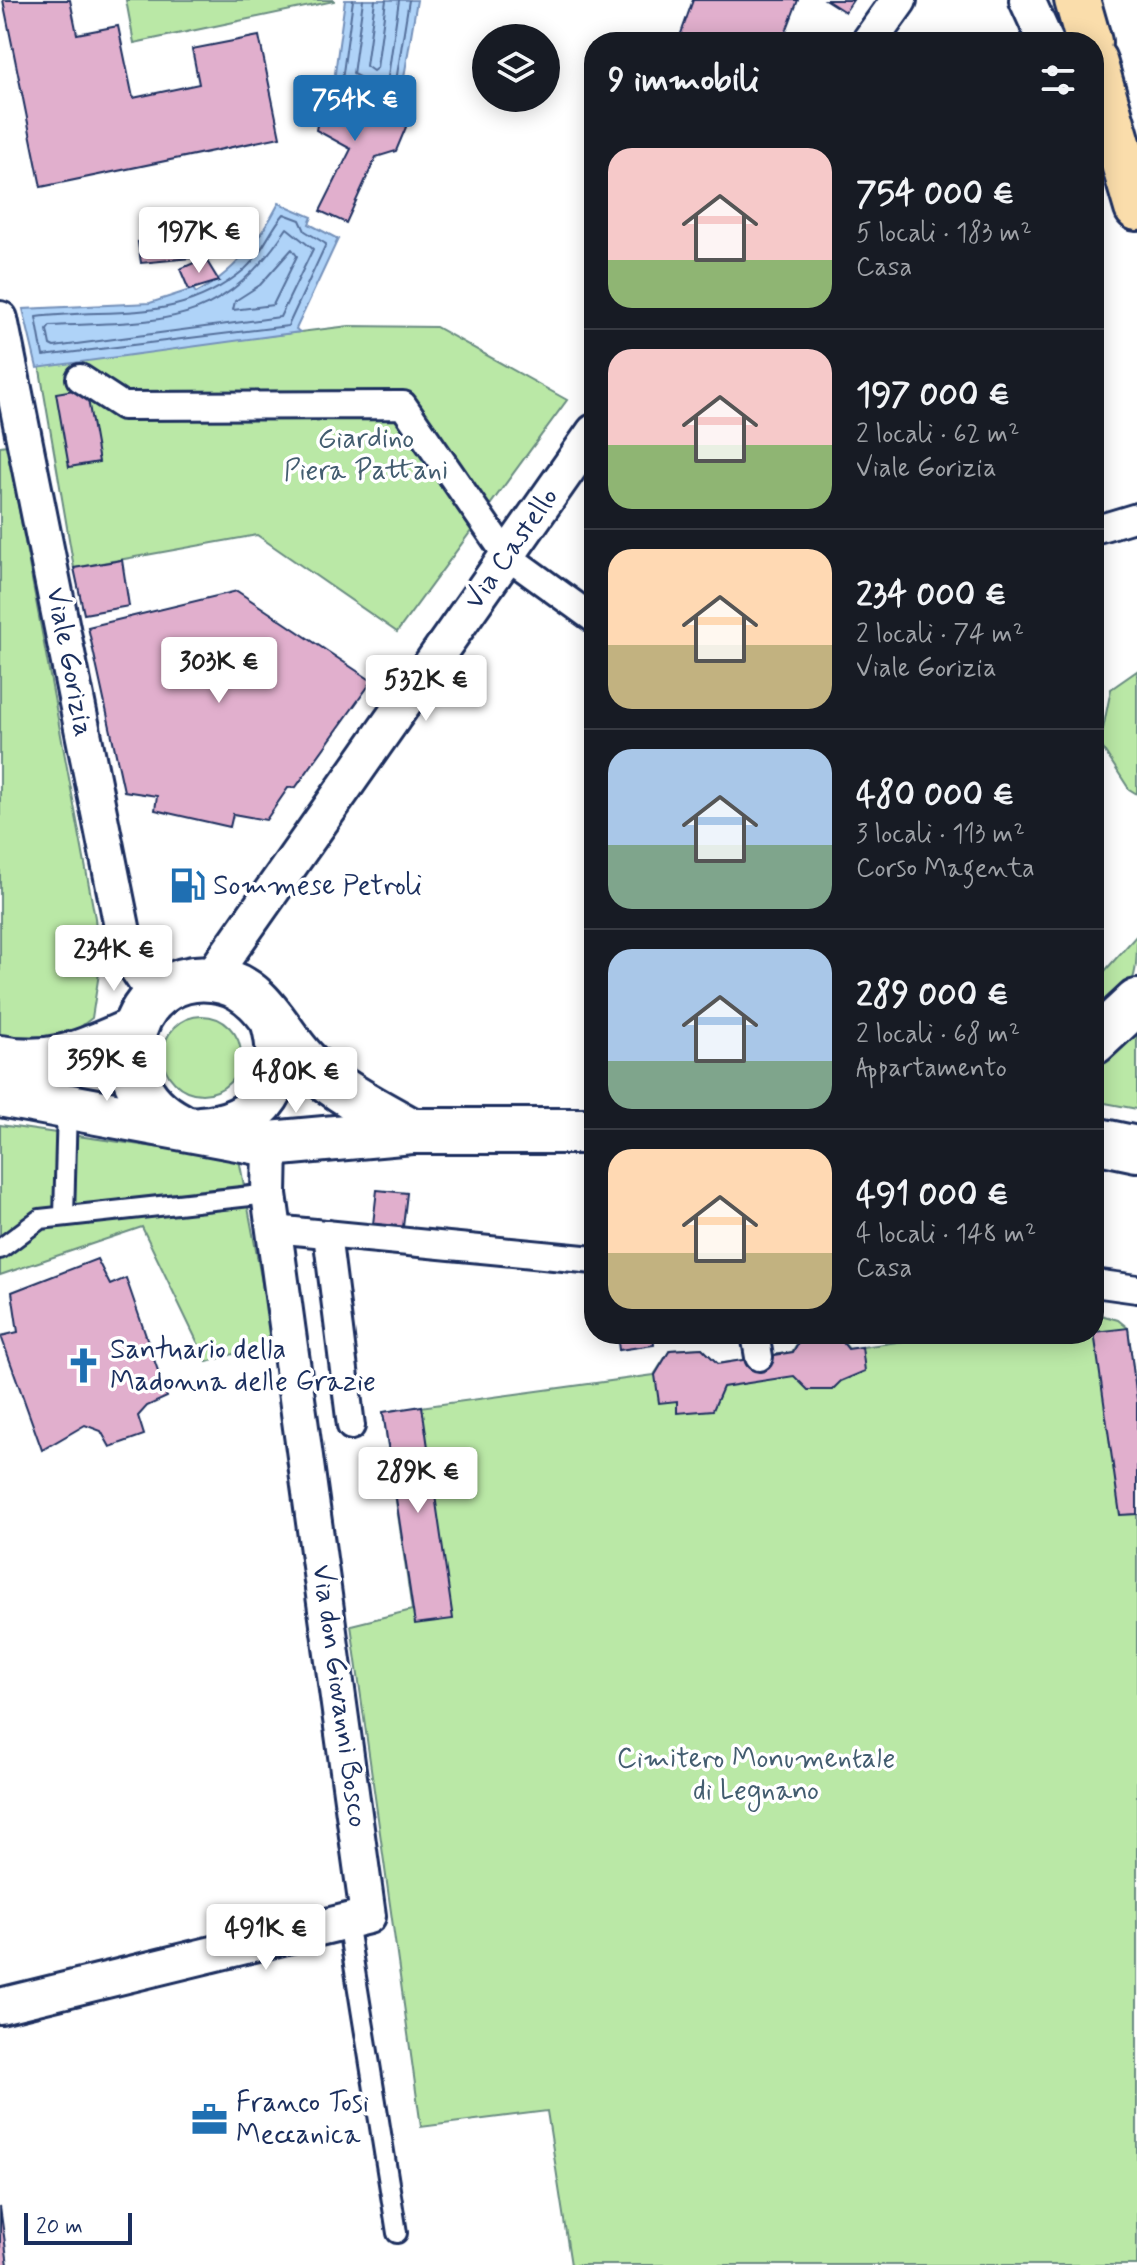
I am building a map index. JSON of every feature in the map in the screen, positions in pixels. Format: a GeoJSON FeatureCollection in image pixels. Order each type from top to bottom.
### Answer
{"type":"FeatureCollection","features":[{"type":"Feature","properties":{"kind":"main road"},"geometry":{"type":"LineString","coordinates":[[1077,0],[1086,32]]}},
{"type":"Feature","properties":{"kind":"main road"},"geometry":{"type":"LineString","coordinates":[[1104,97],[1137,208]]}},
{"type":"Feature","properties":{"kind":"street"},"geometry":{"type":"LineString","coordinates":[[876,32],[899,0]]}},
{"type":"Feature","properties":{"kind":"street"},"geometry":{"type":"LineString","coordinates":[[1027,0],[1041,32]]}},
{"type":"Feature","properties":{"kind":"street"},"geometry":{"type":"LineString","coordinates":[[1104,128],[1120,154]]}},
{"type":"Feature","properties":{"kind":"street","name":"Viale Gorizia"},"geometry":{"type":"LineString","coordinates":[[0,319],[124,937],[134,964],[145,1014]]}},
{"type":"Feature","properties":{"kind":"street"},"geometry":{"type":"LineString","coordinates":[[80,378],[123,406],[403,405],[507,556],[584,612]]}},
{"type":"Feature","properties":{"kind":"street","name":"Via Castello"},"geometry":{"type":"LineString","coordinates":[[210,979],[584,446]]}},
{"type":"Feature","properties":{"kind":"street"},"geometry":{"type":"LineString","coordinates":[[1104,527],[1137,517]]}},
{"type":"Feature","properties":{"kind":"street"},"geometry":{"type":"LineString","coordinates":[[0,1058],[56,1061],[145,1014],[171,986],[210,979],[247,991],[306,1062],[340,1091],[412,1131]]}},
{"type":"Feature","properties":{"kind":"street"},"geometry":{"type":"LineString","coordinates":[[1104,1033],[1137,1002]]}},
{"type":"Feature","properties":{"kind":"street"},"geometry":{"type":"LineString","coordinates":[[145,1014],[131,1069],[138,1088],[148,1104],[191,1128],[239,1121],[268,1096],[280,1059],[273,1020]]}},
{"type":"Feature","properties":{"kind":"street"},"geometry":{"type":"LineString","coordinates":[[0,1094],[270,1144],[412,1131],[584,1131]]}},
{"type":"Feature","properties":{"kind":"street"},"geometry":{"type":"LineString","coordinates":[[1104,1139],[1137,1141]]}},
{"type":"Feature","properties":{"kind":"street"},"geometry":{"type":"LineString","coordinates":[[1104,1141],[1137,1149]]}},
{"type":"Feature","properties":{"kind":"street","name":"Via don Giovanni Bosco"},"geometry":{"type":"LineString","coordinates":[[270,1144],[269,1194],[358,1918]]}},
{"type":"Feature","properties":{"kind":"street"},"geometry":{"type":"LineString","coordinates":[[274,1229],[584,1259]]}},
{"type":"Feature","properties":{"kind":"street"},"geometry":{"type":"LineString","coordinates":[[327,1234],[351,1426]]}},
{"type":"Feature","properties":{"kind":"street"},"geometry":{"type":"LineString","coordinates":[[1104,1284],[1137,1289]]}},
{"type":"Feature","properties":{"kind":"street"},"geometry":{"type":"LineString","coordinates":[[0,2006],[149,1972],[358,1918]]}},
{"type":"Feature","properties":{"kind":"lane"},"geometry":{"type":"LineString","coordinates":[[64,1216],[67,1105]]}},
{"type":"Feature","properties":{"kind":"lane"},"geometry":{"type":"LineString","coordinates":[[2,1244],[40,1219],[269,1194]]}},
{"type":"Feature","properties":{"kind":"lane"},"geometry":{"type":"LineString","coordinates":[[358,1918],[397,2233]]}},
{"type":"Feature","properties":{"kind":"green space"},"geometry":{"type":"Polygon","coordinates":[[[126,0],[334,0],[334,1],[134,43],[126,0]]]}},
{"type":"Feature","properties":{"kind":"green space","name":"Giardino Piera Pattani"},"geometry":{"type":"Polygon","coordinates":[[[349,326],[436,327],[567,400],[397,632],[257,535],[74,568],[39,364],[349,326]]]}},
{"type":"Feature","properties":{"kind":"green space"},"geometry":{"type":"Polygon","coordinates":[[[7,445],[95,918],[100,967],[92,1018],[67,1037],[0,1036],[0,446],[7,445]]]}},
{"type":"Feature","properties":{"kind":"green space"},"geometry":{"type":"Polygon","coordinates":[[[1137,671],[1137,794],[1129,789],[1104,750],[1104,724],[1111,689],[1137,671]]]}},
{"type":"Feature","properties":{"kind":"green space"},"geometry":{"type":"Polygon","coordinates":[[[1137,935],[1134,977],[1125,994],[1104,1013],[1104,972],[1137,935]]]}},
{"type":"Feature","properties":{"kind":"green space"},"geometry":{"type":"Polygon","coordinates":[[[202,1016],[217,1019],[229,1028],[238,1040],[241,1055],[238,1070],[229,1082],[217,1091],[202,1094],[187,1091],[175,1082],[166,1070],[163,1055],[166,1040],[175,1028],[187,1019],[202,1016]]]}},
{"type":"Feature","properties":{"kind":"green space"},"geometry":{"type":"Polygon","coordinates":[[[1137,1030],[1137,1109],[1104,1103],[1104,1056],[1137,1030]]]}},
{"type":"Feature","properties":{"kind":"green space"},"geometry":{"type":"Polygon","coordinates":[[[0,1125],[239,1159],[273,1342],[207,1362],[142,1227],[0,1275],[0,1125]]]}},
{"type":"Feature","properties":{"kind":"green space","name":"Cimitero Monumentale di Legnano"},"geometry":{"type":"Polygon","coordinates":[[[1104,1316],[1118,1320],[1128,1328],[1137,1400],[1137,2265],[571,2265],[547,2111],[421,2127],[351,1625],[412,1610],[383,1412],[654,1375],[670,1350],[702,1348],[718,1364],[792,1352],[797,1344],[845,1344],[849,1349],[884,1344],[1104,1344],[1104,1316]]]}},
{"type":"Feature","properties":{"kind":"water"},"geometry":{"type":"Polygon","coordinates":[[[345,0],[417,0],[396,125],[395,115],[338,88],[332,95],[345,0]]]}},
{"type":"Feature","properties":{"kind":"water"},"geometry":{"type":"Polygon","coordinates":[[[279,203],[312,217],[309,224],[338,239],[296,329],[300,332],[37,368],[23,309],[150,303],[193,289],[196,293],[244,256],[279,203]]]}},
{"type":"Feature","properties":{"kind":"building"},"geometry":{"type":"Polygon","coordinates":[[[3,0],[70,0],[77,34],[118,26],[133,98],[199,84],[192,49],[259,36],[280,137],[41,187],[3,0]]]}},
{"type":"Feature","properties":{"kind":"building"},"geometry":{"type":"Polygon","coordinates":[[[693,0],[798,0],[786,32],[682,32],[693,0]]]}},
{"type":"Feature","properties":{"kind":"building"},"geometry":{"type":"Polygon","coordinates":[[[826,0],[853,0],[845,12],[826,0]]]}},
{"type":"Feature","properties":{"kind":"building"},"geometry":{"type":"Polygon","coordinates":[[[325,83],[399,115],[406,127],[396,151],[376,157],[346,223],[320,211],[351,149],[316,130],[325,83]]]}},
{"type":"Feature","properties":{"kind":"building"},"geometry":{"type":"Polygon","coordinates":[[[190,237],[190,258],[141,263],[138,242],[190,237]]]}},
{"type":"Feature","properties":{"kind":"building"},"geometry":{"type":"Polygon","coordinates":[[[205,258],[219,281],[189,290],[180,269],[205,258]]]}},
{"type":"Feature","properties":{"kind":"building"},"geometry":{"type":"Polygon","coordinates":[[[86,388],[99,462],[69,467],[56,393],[86,388]]]}},
{"type":"Feature","properties":{"kind":"building"},"geometry":{"type":"Polygon","coordinates":[[[122,560],[129,606],[84,614],[74,568],[122,560]]]}},
{"type":"Feature","properties":{"kind":"building"},"geometry":{"type":"Polygon","coordinates":[[[237,591],[372,681],[296,787],[288,788],[266,820],[233,814],[230,827],[155,810],[157,796],[124,791],[88,627],[237,591]]]}},
{"type":"Feature","properties":{"kind":"building"},"geometry":{"type":"Polygon","coordinates":[[[377,1190],[407,1193],[403,1227],[373,1224],[377,1190]]]}},
{"type":"Feature","properties":{"kind":"building","name":"Santuario della Madonna delle Grazie"},"geometry":{"type":"Polygon","coordinates":[[[97,1259],[110,1285],[126,1278],[167,1397],[147,1406],[138,1416],[144,1435],[110,1447],[101,1431],[85,1425],[42,1450],[1,1336],[18,1332],[12,1292],[97,1259]]]}},
{"type":"Feature","properties":{"kind":"building"},"geometry":{"type":"Polygon","coordinates":[[[1128,1328],[1137,1400],[1137,1514],[1120,1515],[1096,1344],[1104,1344],[1104,1331],[1128,1328]]]}},
{"type":"Feature","properties":{"kind":"building"},"geometry":{"type":"Polygon","coordinates":[[[618,1344],[654,1344],[654,1345],[619,1350],[618,1344]]]}},
{"type":"Feature","properties":{"kind":"building"},"geometry":{"type":"Polygon","coordinates":[[[797,1344],[844,1344],[848,1349],[862,1347],[865,1371],[841,1381],[832,1390],[808,1390],[794,1376],[723,1387],[713,1410],[677,1413],[677,1401],[659,1403],[655,1375],[670,1350],[702,1348],[718,1364],[793,1352],[797,1344]]]}},
{"type":"Feature","properties":{"kind":"building"},"geometry":{"type":"Polygon","coordinates":[[[422,1406],[453,1619],[415,1624],[383,1412],[422,1406]]]}},
{"type":"Feature","properties":{"kind":"building"},"geometry":{"type":"Polygon","coordinates":[[[0,2207],[8,2265],[0,2265],[0,2207]]]}},
{"type":"Feature","properties":{"kind":"place","name":"Sommese Petroli"},"geometry":{"type":"Point","coordinates":[187,886]}},
{"type":"Feature","properties":{"kind":"place","name":"Santuario della Madonna delle Grazie"},"geometry":{"type":"Point","coordinates":[84,1366]}},
{"type":"Feature","properties":{"kind":"place","name":"Franco Tosi Meccanica"},"geometry":{"type":"Point","coordinates":[210,2119]}}]}
